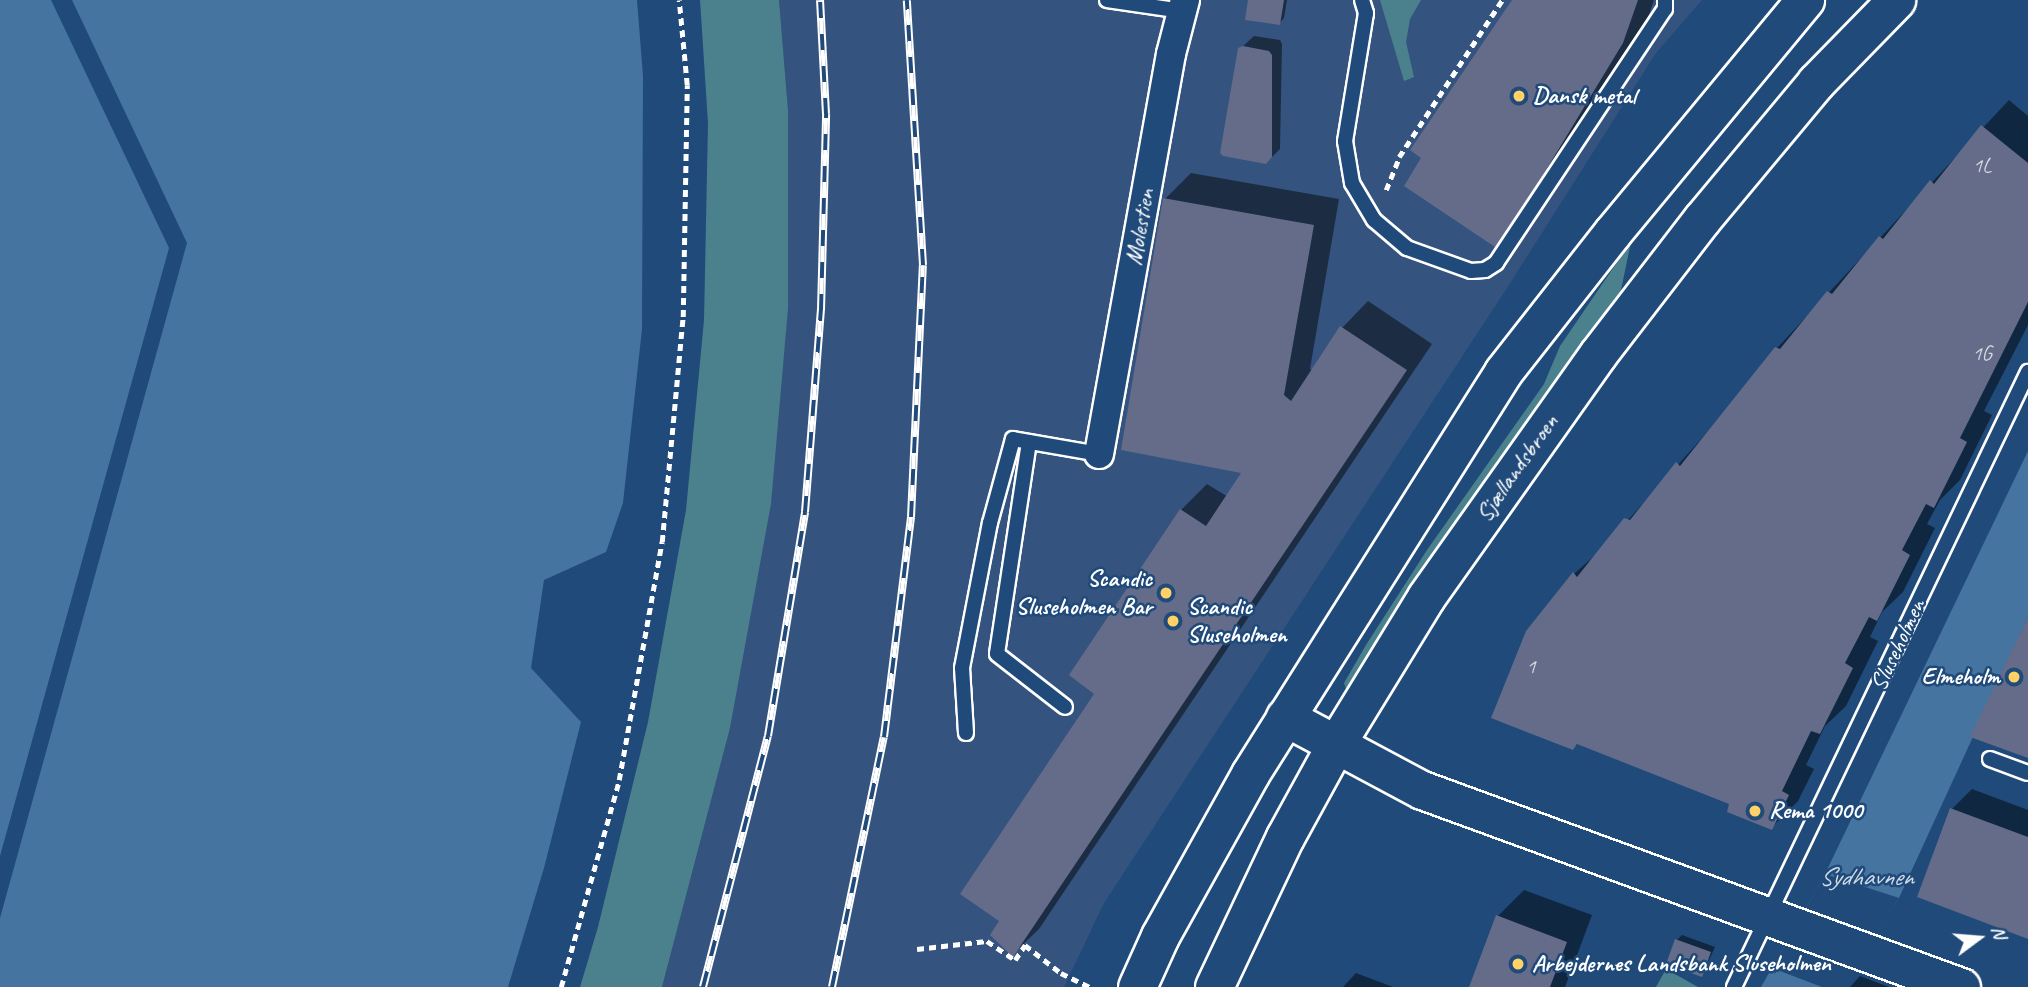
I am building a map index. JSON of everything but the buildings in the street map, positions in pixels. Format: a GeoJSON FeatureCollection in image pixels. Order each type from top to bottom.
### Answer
{"type":"FeatureCollection","features":[{"type":"Feature","properties":{"kind":"street"},"geometry":{"type":"LineString","coordinates":[[1136,987],[1208,848],[1284,717],[1503,372],[1612,233],[1805,0]]}},
{"type":"Feature","properties":{"kind":"street","name":"Sjællandsbroen"},"geometry":{"type":"LineString","coordinates":[[1214,987],[1285,837],[1336,744],[1426,597],[1598,354],[1702,219],[1808,93],[1896,0]]}},
{"type":"Feature","properties":{"kind":"street","name":"Molestien"},"geometry":{"type":"LineString","coordinates":[[1099,454],[1171,54],[1183,5]]}},
{"type":"Feature","properties":{"kind":"street"},"geometry":{"type":"LineString","coordinates":[[1284,717],[1422,790],[1961,987]]}},
{"type":"Feature","properties":{"kind":"lane"},"geometry":{"type":"LineString","coordinates":[[1107,0],[1183,5]]}},
{"type":"Feature","properties":{"kind":"lane"},"geometry":{"type":"LineString","coordinates":[[1362,0],[1366,13],[1345,141],[1352,183],[1374,220],[1407,248],[1471,271],[1485,270],[1496,263],[1665,9],[1665,0]]}},
{"type":"Feature","properties":{"kind":"lane","name":"Sluseholmen"},"geometry":{"type":"LineString","coordinates":[[1734,987],[1782,923],[2028,372]]}},
{"type":"Feature","properties":{"kind":"lane"},"geometry":{"type":"LineString","coordinates":[[966,733],[962,668],[990,523],[1013,439],[1099,454]]}},
{"type":"Feature","properties":{"kind":"lane"},"geometry":{"type":"LineString","coordinates":[[1029,442],[997,654],[1065,707]]}},
{"type":"Feature","properties":{"kind":"lane"},"geometry":{"type":"LineString","coordinates":[[1990,759],[2028,773]]}},
{"type":"Feature","properties":{"kind":"path"},"geometry":{"type":"LineString","coordinates":[[561,987],[619,780],[662,542],[683,317],[687,85],[679,0]]}},
{"type":"Feature","properties":{"kind":"path"},"geometry":{"type":"LineString","coordinates":[[1374,220],[1399,157],[1502,0]]}},
{"type":"Feature","properties":{"kind":"path"},"geometry":{"type":"LineString","coordinates":[[917,949],[987,942],[1015,960],[1024,945],[1061,973],[1090,987]]}},
{"type":"Feature","properties":{"kind":"shaded area"},"geometry":{"type":"Polygon","coordinates":[[[779,0],[1702,0],[1656,53],[1507,288],[1104,903],[1064,987],[662,987],[730,728],[771,504],[788,110],[779,0]]]}},
{"type":"Feature","properties":{"kind":"green space"},"geometry":{"type":"Polygon","coordinates":[[[700,0],[779,0],[788,110],[788,308],[771,504],[730,728],[662,987],[580,987],[598,927],[648,722],[686,510],[704,320],[708,123],[700,0]]]}},
{"type":"Feature","properties":{"kind":"green space"},"geometry":{"type":"Polygon","coordinates":[[[1380,0],[1421,0],[1410,19],[1406,42],[1414,77],[1404,81],[1380,0]]]}},
{"type":"Feature","properties":{"kind":"green space"},"geometry":{"type":"Polygon","coordinates":[[[1631,242],[1621,290],[1346,689],[1344,683],[1366,645],[1427,550],[1544,384],[1560,346],[1631,242]]]}},
{"type":"Feature","properties":{"kind":"green space"},"geometry":{"type":"Polygon","coordinates":[[[1666,969],[1698,987],[1656,987],[1666,969]]]}},
{"type":"Feature","properties":{"kind":"water"},"geometry":{"type":"Polygon","coordinates":[[[0,0],[637,0],[643,76],[642,329],[623,503],[606,552],[544,580],[531,668],[581,722],[544,868],[508,987],[0,987],[0,0]]]}},
{"type":"Feature","properties":{"kind":"water","name":"Sydhavnen"},"geometry":{"type":"Polygon","coordinates":[[[2028,451],[2028,617],[1899,898],[1841,987],[1761,987],[1825,874],[2028,451]]]}},
{"type":"Feature","properties":{"kind":"pier"},"geometry":{"type":"Polygon","coordinates":[[[51,0],[72,0],[187,243],[0,918],[0,856],[169,248],[51,0]]]}},
{"type":"Feature","properties":{"kind":"pier"},"geometry":{"type":"Polygon","coordinates":[[[1825,874],[1899,898],[1842,987],[1822,987],[1772,968],[1825,874]]]}},
{"type":"Feature","properties":{"kind":"railway"},"geometry":{"type":"LineString","coordinates":[[703,987],[768,736],[805,512],[821,310],[826,114],[820,0]]}},
{"type":"Feature","properties":{"kind":"railway"},"geometry":{"type":"LineString","coordinates":[[832,987],[884,737],[911,517],[923,265],[907,0]]}},
{"type":"Feature","properties":{"kind":"place","name":"Dansk metal"},"geometry":{"type":"Point","coordinates":[1519,96]}},
{"type":"Feature","properties":{"kind":"place","name":"Scandic Sluseholmen Bar"},"geometry":{"type":"Point","coordinates":[1166,593]}},
{"type":"Feature","properties":{"kind":"place","name":"Scandic Sluseholmen"},"geometry":{"type":"Point","coordinates":[1173,621]}},
{"type":"Feature","properties":{"kind":"place","name":"Elmeholm"},"geometry":{"type":"Point","coordinates":[2014,677]}},
{"type":"Feature","properties":{"kind":"place","name":"Rema 1000"},"geometry":{"type":"Point","coordinates":[1755,811]}},
{"type":"Feature","properties":{"kind":"place","name":"Arbejdernes Landsbank Sluseholmen"},"geometry":{"type":"Point","coordinates":[1518,964]}}]}
